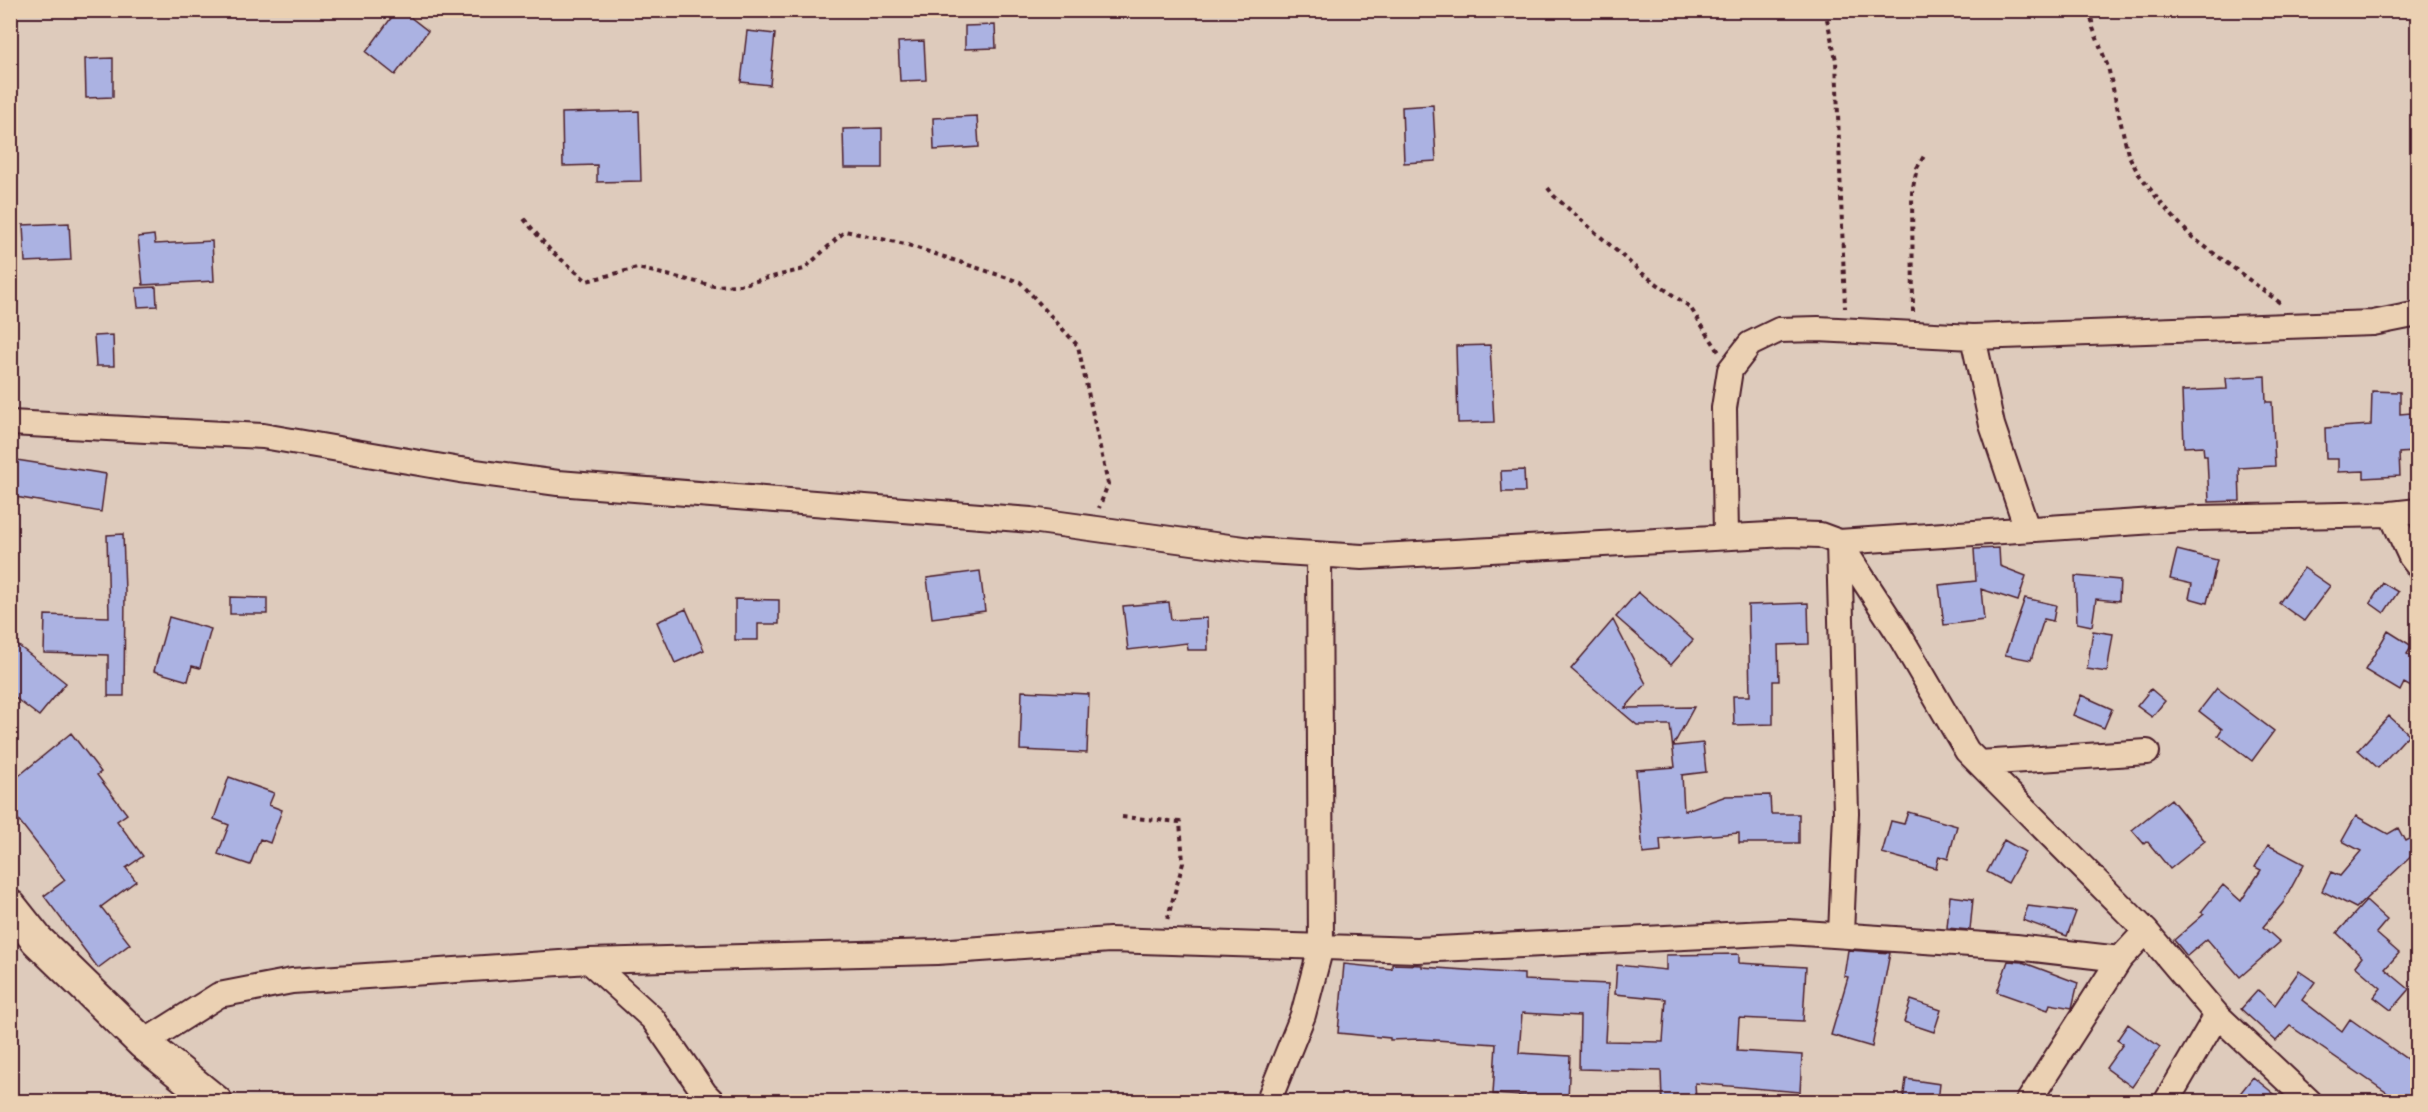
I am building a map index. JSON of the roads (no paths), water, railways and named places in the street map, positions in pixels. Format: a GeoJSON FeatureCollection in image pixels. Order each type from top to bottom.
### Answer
{"type":"FeatureCollection","features":[{"type":"Feature","properties":{"kind":"street"},"geometry":{"type":"LineString","coordinates":[[1726,537],[1724,408],[1730,370],[1750,344],[1779,330],[1846,330],[1973,337],[2373,323],[2418,314]]}},
{"type":"Feature","properties":{"kind":"street"},"geometry":{"type":"LineString","coordinates":[[1973,337],[1992,425],[2027,529]]}},
{"type":"Feature","properties":{"kind":"street"},"geometry":{"type":"LineString","coordinates":[[10,423],[263,436],[460,470],[558,483],[1031,520],[1251,550],[1362,557],[1809,534],[1820,535],[1839,542],[2199,518],[2391,514],[2418,511]]}},
{"type":"Feature","properties":{"kind":"street"},"geometry":{"type":"LineString","coordinates":[[2391,514],[2411,557],[2418,566]]}},
{"type":"Feature","properties":{"kind":"street"},"geometry":{"type":"LineString","coordinates":[[1839,542],[1897,632],[1967,751],[2146,931],[2217,1015],[2310,1101]]}},
{"type":"Feature","properties":{"kind":"street"},"geometry":{"type":"LineString","coordinates":[[1839,542],[1846,813],[1841,934]]}},
{"type":"Feature","properties":{"kind":"street"},"geometry":{"type":"LineString","coordinates":[[1268,1101],[1303,1015],[1321,946],[1319,555]]}},
{"type":"Feature","properties":{"kind":"street"},"geometry":{"type":"LineString","coordinates":[[1979,763],[2147,752]]}},
{"type":"Feature","properties":{"kind":"street"},"geometry":{"type":"LineString","coordinates":[[10,906],[38,940],[143,1043],[216,1101]]}},
{"type":"Feature","properties":{"kind":"street"},"geometry":{"type":"LineString","coordinates":[[2028,1101],[2120,960],[2146,931]]}},
{"type":"Feature","properties":{"kind":"street"},"geometry":{"type":"LineString","coordinates":[[143,1043],[219,995],[292,981],[589,961],[937,952],[1110,940],[1417,950],[1788,932],[2016,947],[2120,960]]}},
{"type":"Feature","properties":{"kind":"street"},"geometry":{"type":"LineString","coordinates":[[589,961],[653,1019],[705,1094],[713,1101]]}},
{"type":"Feature","properties":{"kind":"street"},"geometry":{"type":"LineString","coordinates":[[2166,1101],[2217,1015]]}}]}
